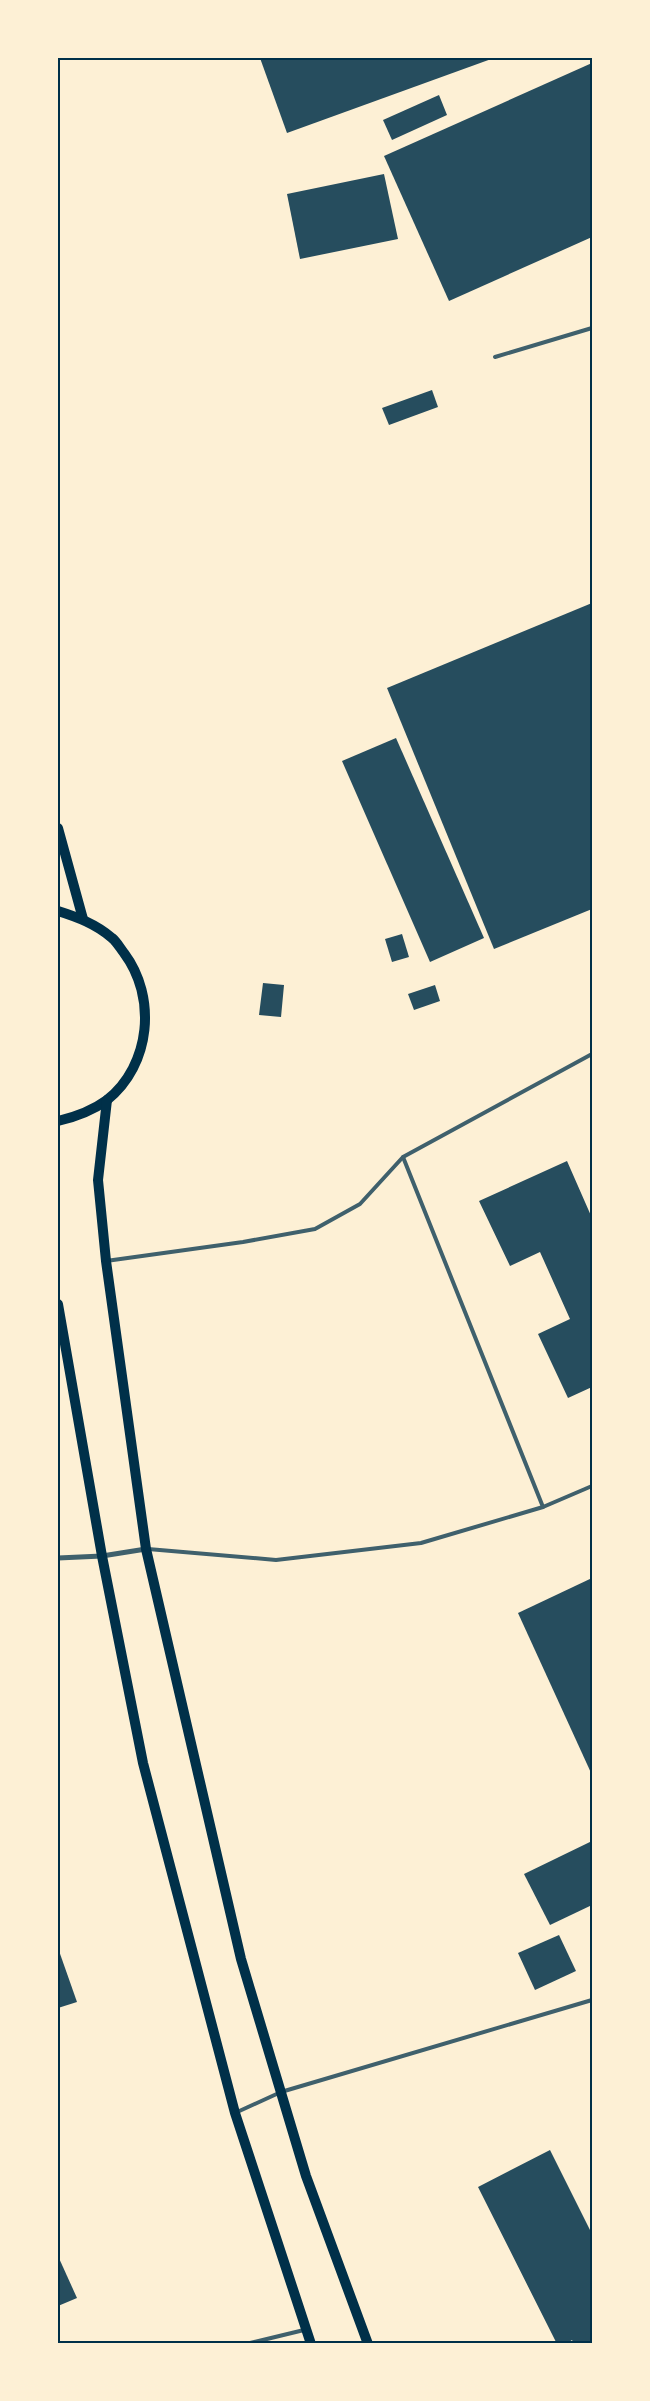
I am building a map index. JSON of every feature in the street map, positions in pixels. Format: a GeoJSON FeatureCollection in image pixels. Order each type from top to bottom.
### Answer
{"type":"FeatureCollection","features":[{"type":"Feature","properties":{"kind":"main road"},"geometry":{"type":"LineString","coordinates":[[58,828],[83,919]]}},
{"type":"Feature","properties":{"kind":"main road"},"geometry":{"type":"LineString","coordinates":[[58,911],[83,919],[113,938],[135,968],[146,1002],[144,1039],[131,1072],[107,1100],[79,1116],[58,1121]]}},
{"type":"Feature","properties":{"kind":"main road"},"geometry":{"type":"LineString","coordinates":[[107,1100],[98,1180],[106,1261],[146,1549],[241,1959],[306,2176],[368,2344]]}},
{"type":"Feature","properties":{"kind":"main road"},"geometry":{"type":"LineString","coordinates":[[58,1304],[102,1556],[144,1763],[235,2113],[311,2344]]}},
{"type":"Feature","properties":{"kind":"street"},"geometry":{"type":"LineString","coordinates":[[58,1558],[102,1556],[146,1549]]}},
{"type":"Feature","properties":{"kind":"lane"},"geometry":{"type":"LineString","coordinates":[[495,358],[592,328]]}},
{"type":"Feature","properties":{"kind":"lane"},"geometry":{"type":"LineString","coordinates":[[106,1261],[243,1242],[315,1229],[360,1204],[403,1157],[592,1054]]}},
{"type":"Feature","properties":{"kind":"lane"},"geometry":{"type":"LineString","coordinates":[[403,1157],[543,1508]]}},
{"type":"Feature","properties":{"kind":"lane"},"geometry":{"type":"LineString","coordinates":[[146,1549],[276,1560],[421,1543],[543,1508],[592,1486]]}},
{"type":"Feature","properties":{"kind":"lane"},"geometry":{"type":"LineString","coordinates":[[235,2113],[281,2092],[592,2000]]}},
{"type":"Feature","properties":{"kind":"lane"},"geometry":{"type":"LineString","coordinates":[[246,2344],[306,2329]]}},
{"type":"Feature","properties":{"kind":"building"},"geometry":{"type":"Polygon","coordinates":[[[260,58],[494,58],[287,133],[260,58]]]}},
{"type":"Feature","properties":{"kind":"building"},"geometry":{"type":"Polygon","coordinates":[[[592,63],[592,237],[449,301],[384,156],[592,63]]]}},
{"type":"Feature","properties":{"kind":"building"},"geometry":{"type":"Polygon","coordinates":[[[439,95],[447,115],[392,140],[383,120],[439,95]]]}},
{"type":"Feature","properties":{"kind":"building"},"geometry":{"type":"Polygon","coordinates":[[[384,174],[398,239],[300,259],[287,194],[384,174]]]}},
{"type":"Feature","properties":{"kind":"building"},"geometry":{"type":"Polygon","coordinates":[[[432,390],[438,407],[389,425],[382,408],[432,390]]]}},
{"type":"Feature","properties":{"kind":"building"},"geometry":{"type":"Polygon","coordinates":[[[592,603],[592,909],[494,949],[387,688],[592,603]]]}},
{"type":"Feature","properties":{"kind":"building"},"geometry":{"type":"Polygon","coordinates":[[[396,738],[484,938],[430,962],[342,761],[396,738]]]}},
{"type":"Feature","properties":{"kind":"building"},"geometry":{"type":"Polygon","coordinates":[[[402,934],[409,957],[392,962],[385,939],[402,934]]]}},
{"type":"Feature","properties":{"kind":"building"},"geometry":{"type":"Polygon","coordinates":[[[263,983],[284,985],[281,1017],[259,1015],[263,983]]]}},
{"type":"Feature","properties":{"kind":"building"},"geometry":{"type":"Polygon","coordinates":[[[435,985],[440,1001],[414,1010],[408,994],[435,985]]]}},
{"type":"Feature","properties":{"kind":"building"},"geometry":{"type":"Polygon","coordinates":[[[567,1161],[592,1218],[592,1387],[568,1398],[538,1334],[570,1319],[540,1252],[510,1266],[479,1201],[567,1161]]]}},
{"type":"Feature","properties":{"kind":"building"},"geometry":{"type":"Polygon","coordinates":[[[592,1578],[592,1775],[518,1613],[592,1578]]]}},
{"type":"Feature","properties":{"kind":"building"},"geometry":{"type":"Polygon","coordinates":[[[592,1841],[592,1905],[550,1925],[524,1874],[592,1841]]]}},
{"type":"Feature","properties":{"kind":"building"},"geometry":{"type":"Polygon","coordinates":[[[559,1935],[576,1971],[535,1990],[518,1953],[559,1935]]]}},
{"type":"Feature","properties":{"kind":"building"},"geometry":{"type":"Polygon","coordinates":[[[58,1948],[77,2002],[58,2008],[58,1948]]]}},
{"type":"Feature","properties":{"kind":"building"},"geometry":{"type":"Polygon","coordinates":[[[550,2150],[592,2234],[592,2344],[574,2344],[572,2340],[566,2344],[557,2344],[478,2187],[550,2150]]]}},
{"type":"Feature","properties":{"kind":"building"},"geometry":{"type":"Polygon","coordinates":[[[58,2256],[77,2298],[58,2306],[58,2256]]]}}]}
